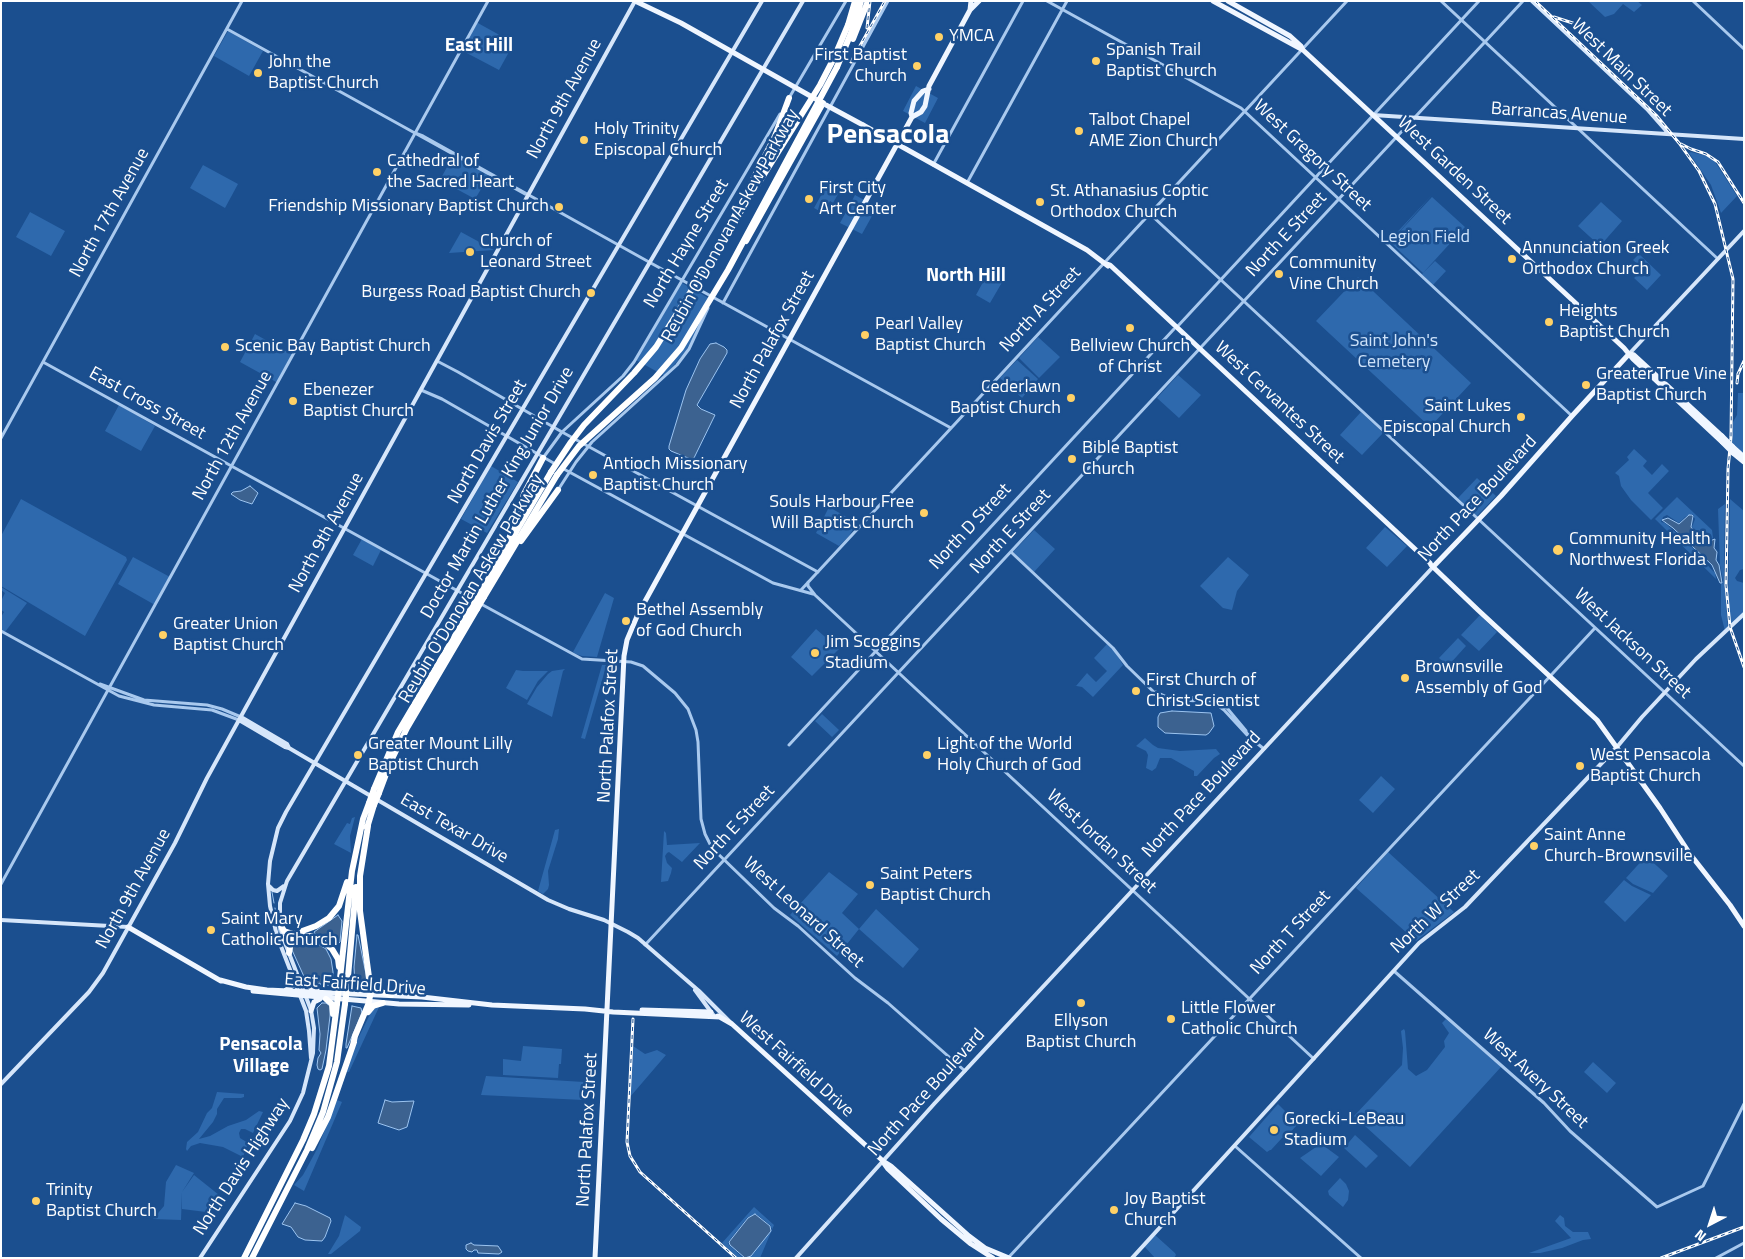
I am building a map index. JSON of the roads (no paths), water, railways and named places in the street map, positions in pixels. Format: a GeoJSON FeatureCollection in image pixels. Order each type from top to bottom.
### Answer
{"type":"FeatureCollection","features":[{"type":"Feature","properties":{"kind":"highway","name":"Reubin O'Donovan Askew Parkway"},"geometry":{"type":"LineString","coordinates":[[244,1258],[303,1140],[317,1107],[330,1060],[337,1004],[343,988],[356,882],[376,791],[407,728],[474,608],[495,579],[571,442],[584,424],[649,357],[820,85],[848,26],[854,1]]}},
{"type":"Feature","properties":{"kind":"highway","name":"Reubin O'Donovan Askew Parkway"},"geometry":{"type":"LineString","coordinates":[[482,596],[502,555],[554,473],[584,441],[655,378],[669,363],[695,327],[728,270],[842,57],[861,1]]}},
{"type":"Feature","properties":{"kind":"highway"},"geometry":{"type":"LineString","coordinates":[[842,57],[856,33],[868,1]]}},
{"type":"Feature","properties":{"kind":"highway"},"geometry":{"type":"LineString","coordinates":[[702,274],[766,155],[789,98]]}},
{"type":"Feature","properties":{"kind":"highway"},"geometry":{"type":"LineString","coordinates":[[728,270],[751,234],[824,104]]}},
{"type":"Feature","properties":{"kind":"highway"},"geometry":{"type":"LineString","coordinates":[[502,555],[524,494],[544,458]]}},
{"type":"Feature","properties":{"kind":"highway"},"geometry":{"type":"LineString","coordinates":[[495,579],[558,490]]}},
{"type":"Feature","properties":{"kind":"highway","name":"Reubin O'Donovan Askew Parkway"},"geometry":{"type":"LineString","coordinates":[[252,1258],[293,1178],[316,1129],[328,1097],[339,1051],[345,1004],[340,978],[353,864],[363,819],[372,804]]}},
{"type":"Feature","properties":{"kind":"highway"},"geometry":{"type":"LineString","coordinates":[[293,1178],[303,1164],[328,1118],[370,998],[360,911],[361,869],[368,826]]}},
{"type":"Feature","properties":{"kind":"highway"},"geometry":{"type":"LineString","coordinates":[[281,940],[325,922],[335,912],[343,897],[353,864]]}},
{"type":"Feature","properties":{"kind":"highway"},"geometry":{"type":"LineString","coordinates":[[280,924],[284,932],[314,937],[328,944],[338,959],[340,978]]}},
{"type":"Feature","properties":{"kind":"highway"},"geometry":{"type":"LineString","coordinates":[[289,954],[291,942],[297,935]]}},
{"type":"Feature","properties":{"kind":"highway"},"geometry":{"type":"LineString","coordinates":[[369,981],[376,990],[391,995]]}},
{"type":"Feature","properties":{"kind":"highway"},"geometry":{"type":"LineString","coordinates":[[258,1229],[304,1130],[319,1088],[329,1046],[333,1010],[332,1004],[323,996]]}},
{"type":"Feature","properties":{"kind":"highway"},"geometry":{"type":"LineString","coordinates":[[353,1045],[368,1010],[376,1004],[383,1003]]}},
{"type":"Feature","properties":{"kind":"main road","name":"West Cervantes Street"},"geometry":{"type":"LineString","coordinates":[[635,1],[681,24],[880,134],[1087,250],[1106,263],[1430,562],[1432,566]]}},
{"type":"Feature","properties":{"kind":"main road","name":"North 9th Avenue"},"geometry":{"type":"LineString","coordinates":[[1,1084],[92,989],[103,973],[175,843],[206,779],[635,1]]}},
{"type":"Feature","properties":{"kind":"main road","name":"North Davis Street"},"geometry":{"type":"LineString","coordinates":[[270,906],[268,884],[271,851],[278,828],[762,1]]}},
{"type":"Feature","properties":{"kind":"main road","name":"Doctor Martin Luther King Junior Drive"},"geometry":{"type":"LineString","coordinates":[[281,940],[280,903],[287,881],[803,1]]}},
{"type":"Feature","properties":{"kind":"main road","name":"North Palafox Street"},"geometry":{"type":"LineString","coordinates":[[970,10],[971,1]]}},
{"type":"Feature","properties":{"kind":"main road","name":"North Palafox Street"},"geometry":{"type":"LineString","coordinates":[[595,1258],[624,662],[627,640],[637,617],[912,117],[924,108],[929,89],[970,10],[979,1]]}},
{"type":"Feature","properties":{"kind":"main road","name":"West Garden Street"},"geometry":{"type":"LineString","coordinates":[[1213,1],[1302,50],[1629,354],[1634,355],[1733,450]]}},
{"type":"Feature","properties":{"kind":"main road","name":"West Garden Street"},"geometry":{"type":"LineString","coordinates":[[1228,1],[1290,36],[1301,46],[1302,50]]}},
{"type":"Feature","properties":{"kind":"main road","name":"West Main Street"},"geometry":{"type":"LineString","coordinates":[[1532,1],[1650,111],[1669,134]]}},
{"type":"Feature","properties":{"kind":"main road","name":"North Palafox Street"},"geometry":{"type":"LineString","coordinates":[[912,117],[914,101],[923,91],[929,89]]}},
{"type":"Feature","properties":{"kind":"main road","name":"Barrancas Avenue"},"geometry":{"type":"LineString","coordinates":[[1374,115],[1744,140]]}},
{"type":"Feature","properties":{"kind":"main road"},"geometry":{"type":"LineString","coordinates":[[1629,354],[1744,231]]}},
{"type":"Feature","properties":{"kind":"main road","name":"West Cervantes Street"},"geometry":{"type":"LineString","coordinates":[[1199,349],[1252,401],[1597,720],[1606,730],[1668,822],[1744,926]]}},
{"type":"Feature","properties":{"kind":"main road","name":"North Pace Boulevard"},"geometry":{"type":"LineString","coordinates":[[796,1258],[965,1070],[1432,566],[1478,520],[1629,354]]}},
{"type":"Feature","properties":{"kind":"main road"},"geometry":{"type":"LineString","coordinates":[[1233,383],[1245,393],[1247,392]]}},
{"type":"Feature","properties":{"kind":"main road"},"geometry":{"type":"LineString","coordinates":[[1252,401],[1266,410]]}},
{"type":"Feature","properties":{"kind":"main road"},"geometry":{"type":"LineString","coordinates":[[1733,450],[1744,457]]}},
{"type":"Feature","properties":{"kind":"main road"},"geometry":{"type":"LineString","coordinates":[[1733,450],[1744,462]]}},
{"type":"Feature","properties":{"kind":"main road","name":"North W Street"},"geometry":{"type":"LineString","coordinates":[[1132,1258],[1419,943],[1465,908],[1617,747],[1696,659],[1744,614]]}},
{"type":"Feature","properties":{"kind":"main road","name":"East Texar Drive"},"geometry":{"type":"LineString","coordinates":[[240,719],[287,744],[289,748],[548,900],[611,923],[634,936],[693,988]]}},
{"type":"Feature","properties":{"kind":"main road"},"geometry":{"type":"LineString","coordinates":[[268,884],[272,889],[277,890],[281,889],[287,881]]}},
{"type":"Feature","properties":{"kind":"main road","name":"North Davis Highway"},"geometry":{"type":"LineString","coordinates":[[200,1258],[290,1122],[303,1093],[311,1060],[314,1041],[311,1012],[281,940],[270,906]]}},
{"type":"Feature","properties":{"kind":"main road","name":"East Fairfield Drive"},"geometry":{"type":"LineString","coordinates":[[1,920],[128,927],[231,986],[250,991],[370,998],[391,995],[494,1005],[606,1010]]}},
{"type":"Feature","properties":{"kind":"main road"},"geometry":{"type":"LineString","coordinates":[[114,926],[120,930],[123,936]]}},
{"type":"Feature","properties":{"kind":"main road","name":"North Davis Highway"},"geometry":{"type":"LineString","coordinates":[[281,940],[289,954],[296,977]]}},
{"type":"Feature","properties":{"kind":"main road"},"geometry":{"type":"LineString","coordinates":[[285,990],[292,986],[296,977],[323,996],[314,1002],[311,1012]]}},
{"type":"Feature","properties":{"kind":"main road","name":"East Fairfield Drive"},"geometry":{"type":"LineString","coordinates":[[220,980],[251,988],[285,990],[303,994]]}},
{"type":"Feature","properties":{"kind":"main road"},"geometry":{"type":"LineString","coordinates":[[693,988],[715,1015]]}},
{"type":"Feature","properties":{"kind":"main road"},"geometry":{"type":"LineString","coordinates":[[693,988],[732,1024]]}},
{"type":"Feature","properties":{"kind":"main road","name":"North Davis Highway"},"geometry":{"type":"LineString","coordinates":[[303,994],[311,1060]]}},
{"type":"Feature","properties":{"kind":"main road","name":"East Fairfield Drive"},"geometry":{"type":"LineString","coordinates":[[370,998],[383,1003],[423,1006],[494,1005]]}},
{"type":"Feature","properties":{"kind":"main road","name":"West Fairfield Drive"},"geometry":{"type":"LineString","coordinates":[[606,1010],[613,1012],[715,1015],[732,1024],[883,1161],[975,1240],[985,1248],[1009,1258]]}},
{"type":"Feature","properties":{"kind":"main road","name":"West Fairfield Drive"},"geometry":{"type":"LineString","coordinates":[[883,1161],[888,1169],[941,1219],[966,1241],[982,1253],[993,1258]]}},
{"type":"Feature","properties":{"kind":"street","name":"North 17th Avenue"},"geometry":{"type":"LineString","coordinates":[[1,438],[242,1]]}},
{"type":"Feature","properties":{"kind":"street","name":"North 12th Avenue"},"geometry":{"type":"LineString","coordinates":[[1,884],[488,1]]}},
{"type":"Feature","properties":{"kind":"street","name":"North Hayne Street"},"geometry":{"type":"LineString","coordinates":[[544,458],[562,432],[612,387],[634,362],[846,1]]}},
{"type":"Feature","properties":{"kind":"street"},"geometry":{"type":"LineString","coordinates":[[723,303],[888,1]]}},
{"type":"Feature","properties":{"kind":"street"},"geometry":{"type":"LineString","coordinates":[[933,165],[1023,1]]}},
{"type":"Feature","properties":{"kind":"street","name":"West Gregory Street"},"geometry":{"type":"LineString","coordinates":[[1046,1],[1245,112],[1572,416]]}},
{"type":"Feature","properties":{"kind":"street"},"geometry":{"type":"LineString","coordinates":[[967,184],[1067,1]]}},
{"type":"Feature","properties":{"kind":"street","name":"North A Street"},"geometry":{"type":"LineString","coordinates":[[801,590],[1347,1]]}},
{"type":"Feature","properties":{"kind":"street"},"geometry":{"type":"LineString","coordinates":[[1441,1],[1718,259]]}},
{"type":"Feature","properties":{"kind":"street","name":"North D Street"},"geometry":{"type":"LineString","coordinates":[[789,745],[875,650],[1480,1]]}},
{"type":"Feature","properties":{"kind":"street","name":"North E Street"},"geometry":{"type":"LineString","coordinates":[[645,945],[1523,1]]}},
{"type":"Feature","properties":{"kind":"street"},"geometry":{"type":"LineString","coordinates":[[1693,1],[1744,49]]}},
{"type":"Feature","properties":{"kind":"street"},"geometry":{"type":"LineString","coordinates":[[227,29],[521,193],[528,195],[951,428]]}},
{"type":"Feature","properties":{"kind":"street","name":"West Jackson Street"},"geometry":{"type":"LineString","coordinates":[[1150,214],[1744,766]]}},
{"type":"Feature","properties":{"kind":"street"},"geometry":{"type":"LineString","coordinates":[[558,490],[588,446],[677,366],[689,349],[714,298]]}},
{"type":"Feature","properties":{"kind":"street","name":"East Cross Street"},"geometry":{"type":"LineString","coordinates":[[43,362],[582,659],[609,661]]}},
{"type":"Feature","properties":{"kind":"street"},"geometry":{"type":"LineString","coordinates":[[437,362],[818,572]]}},
{"type":"Feature","properties":{"kind":"street"},"geometry":{"type":"LineString","coordinates":[[421,390],[442,399],[506,437],[773,583],[815,595]]}},
{"type":"Feature","properties":{"kind":"street"},"geometry":{"type":"LineString","coordinates":[[1011,552],[1114,648],[1128,666],[1159,696],[1166,700],[1207,701],[1216,704],[1264,749]]}},
{"type":"Feature","properties":{"kind":"street","name":"West Jordan Street"},"geometry":{"type":"LineString","coordinates":[[808,582],[808,586],[815,595],[1314,1059]]}},
{"type":"Feature","properties":{"kind":"street","name":"North T Street"},"geometry":{"type":"LineString","coordinates":[[1009,1258],[1595,628]]}},
{"type":"Feature","properties":{"kind":"street","name":"East Texar Drive"},"geometry":{"type":"LineString","coordinates":[[1,631],[127,699],[145,704],[202,708],[240,719]]}},
{"type":"Feature","properties":{"kind":"street","name":"West Leonard Street"},"geometry":{"type":"LineString","coordinates":[[609,661],[640,664],[648,669],[675,693],[690,714],[695,726],[698,742],[701,824],[709,844],[724,861],[774,908],[798,926],[855,978],[878,995],[965,1070]]}},
{"type":"Feature","properties":{"kind":"street","name":"West Avery Street"},"geometry":{"type":"LineString","coordinates":[[1394,971],[1544,1103],[1570,1131],[1657,1207],[1703,1186],[1744,1104]]}},
{"type":"Feature","properties":{"kind":"street"},"geometry":{"type":"LineString","coordinates":[[1235,1146],[1361,1258]]}},
{"type":"Feature","properties":{"kind":"street"},"geometry":{"type":"LineString","coordinates":[[1716,1258],[1744,1244]]}},
{"type":"Feature","properties":{"kind":"waterway"},"geometry":{"type":"LineString","coordinates":[[272,892],[274,903]]}},
{"type":"Feature","properties":{"kind":"waterway"},"geometry":{"type":"LineString","coordinates":[[275,908],[279,932]]}},
{"type":"Feature","properties":{"kind":"railway"},"geometry":{"type":"LineString","coordinates":[[867,28],[870,1]]}},
{"type":"Feature","properties":{"kind":"railway"},"geometry":{"type":"LineString","coordinates":[[851,62],[885,1]]}},
{"type":"Feature","properties":{"kind":"railway"},"geometry":{"type":"LineString","coordinates":[[1535,1],[1656,115],[1699,171],[1715,204],[1733,279],[1731,437],[1728,469],[1726,585],[1730,627],[1744,667]]}},
{"type":"Feature","properties":{"kind":"railway"},"geometry":{"type":"LineString","coordinates":[[1554,17],[1582,26]]}},
{"type":"Feature","properties":{"kind":"railway"},"geometry":{"type":"LineString","coordinates":[[1681,144],[1706,154],[1718,162],[1744,203]]}},
{"type":"Feature","properties":{"kind":"railway"},"geometry":{"type":"LineString","coordinates":[[1737,383],[1738,374],[1744,361]]}},
{"type":"Feature","properties":{"kind":"railway"},"geometry":{"type":"LineString","coordinates":[[633,1019],[627,1142],[630,1156],[640,1172],[736,1258]]}},
{"type":"Feature","properties":{"kind":"railway"},"geometry":{"type":"LineString","coordinates":[[1661,1258],[1744,1227]]}},
{"type":"Feature","properties":{"kind":"place","name":"YMCA"},"geometry":{"type":"Point","coordinates":[939,37]}},
{"type":"Feature","properties":{"kind":"place","name":"Spanish Trail Baptist Church"},"geometry":{"type":"Point","coordinates":[1096,61]}},
{"type":"Feature","properties":{"kind":"place","name":"First Baptist Church"},"geometry":{"type":"Point","coordinates":[917,66]}},
{"type":"Feature","properties":{"kind":"place","name":"John the Baptist Church"},"geometry":{"type":"Point","coordinates":[258,73]}},
{"type":"Feature","properties":{"kind":"place","name":"Talbot Chapel AME Zion Church"},"geometry":{"type":"Point","coordinates":[1079,131]}},
{"type":"Feature","properties":{"kind":"place","name":"Holy Trinity Episcopal Church"},"geometry":{"type":"Point","coordinates":[584,140]}},
{"type":"Feature","properties":{"kind":"place","name":"Cathedral of the Sacred Heart"},"geometry":{"type":"Point","coordinates":[377,172]}},
{"type":"Feature","properties":{"kind":"place","name":"First City Art Center"},"geometry":{"type":"Point","coordinates":[809,199]}},
{"type":"Feature","properties":{"kind":"place","name":"St. Athanasius Coptic Orthodox Church"},"geometry":{"type":"Point","coordinates":[1040,202]}},
{"type":"Feature","properties":{"kind":"place","name":"Friendship Missionary Baptist Church"},"geometry":{"type":"Point","coordinates":[559,207]}},
{"type":"Feature","properties":{"kind":"place","name":"Church of Leonard Street"},"geometry":{"type":"Point","coordinates":[470,252]}},
{"type":"Feature","properties":{"kind":"place","name":"Annunciation Greek Orthodox Church"},"geometry":{"type":"Point","coordinates":[1512,259]}},
{"type":"Feature","properties":{"kind":"place","name":"Community Vine Church"},"geometry":{"type":"Point","coordinates":[1279,274]}},
{"type":"Feature","properties":{"kind":"place","name":"Burgess Road Baptist Church"},"geometry":{"type":"Point","coordinates":[591,293]}},
{"type":"Feature","properties":{"kind":"place","name":"Heights Baptist Church"},"geometry":{"type":"Point","coordinates":[1549,322]}},
{"type":"Feature","properties":{"kind":"place","name":"Bellview Church of Christ"},"geometry":{"type":"Point","coordinates":[1130,328]}},
{"type":"Feature","properties":{"kind":"place","name":"Pearl Valley Baptist Church"},"geometry":{"type":"Point","coordinates":[865,335]}},
{"type":"Feature","properties":{"kind":"place","name":"Scenic Bay Baptist Church"},"geometry":{"type":"Point","coordinates":[225,347]}},
{"type":"Feature","properties":{"kind":"place","name":"Greater True Vine Baptist Church"},"geometry":{"type":"Point","coordinates":[1586,385]}},
{"type":"Feature","properties":{"kind":"place","name":"Cederlawn Baptist Church"},"geometry":{"type":"Point","coordinates":[1071,398]}},
{"type":"Feature","properties":{"kind":"place","name":"Ebenezer Baptist Church"},"geometry":{"type":"Point","coordinates":[293,401]}},
{"type":"Feature","properties":{"kind":"place","name":"Saint Lukes Episcopal Church"},"geometry":{"type":"Point","coordinates":[1521,417]}},
{"type":"Feature","properties":{"kind":"place","name":"Bible Baptist Church"},"geometry":{"type":"Point","coordinates":[1072,459]}},
{"type":"Feature","properties":{"kind":"place","name":"Antioch Missionary Baptist Church"},"geometry":{"type":"Point","coordinates":[593,475]}},
{"type":"Feature","properties":{"kind":"place","name":"Souls Harbour Free Will Baptist Church"},"geometry":{"type":"Point","coordinates":[924,513]}},
{"type":"Feature","properties":{"kind":"place","name":"Community Health Northwest Florida"},"geometry":{"type":"Point","coordinates":[1558,550]}},
{"type":"Feature","properties":{"kind":"place","name":"Bethel Assembly of God Church"},"geometry":{"type":"Point","coordinates":[626,621]}},
{"type":"Feature","properties":{"kind":"place","name":"Greater Union Baptist Church"},"geometry":{"type":"Point","coordinates":[163,635]}},
{"type":"Feature","properties":{"kind":"place","name":"Jim Scoggins Stadium"},"geometry":{"type":"Point","coordinates":[815,653]}},
{"type":"Feature","properties":{"kind":"place","name":"Brownsville Assembly of God"},"geometry":{"type":"Point","coordinates":[1405,678]}},
{"type":"Feature","properties":{"kind":"place","name":"First Church of Christ Scientist"},"geometry":{"type":"Point","coordinates":[1136,691]}},
{"type":"Feature","properties":{"kind":"place","name":"Greater Mount Lilly Baptist Church"},"geometry":{"type":"Point","coordinates":[358,755]}},
{"type":"Feature","properties":{"kind":"place","name":"Light of the World Holy Church of God"},"geometry":{"type":"Point","coordinates":[927,755]}},
{"type":"Feature","properties":{"kind":"place","name":"West Pensacola Baptist Church"},"geometry":{"type":"Point","coordinates":[1580,766]}},
{"type":"Feature","properties":{"kind":"place","name":"Saint Anne Church-Brownsville"},"geometry":{"type":"Point","coordinates":[1534,846]}},
{"type":"Feature","properties":{"kind":"place","name":"Saint Peters Baptist Church"},"geometry":{"type":"Point","coordinates":[870,885]}},
{"type":"Feature","properties":{"kind":"place","name":"Saint Mary Catholic Church"},"geometry":{"type":"Point","coordinates":[211,930]}},
{"type":"Feature","properties":{"kind":"place","name":"Ellyson Baptist Church"},"geometry":{"type":"Point","coordinates":[1081,1003]}},
{"type":"Feature","properties":{"kind":"place","name":"Little Flower Catholic Church"},"geometry":{"type":"Point","coordinates":[1171,1019]}},
{"type":"Feature","properties":{"kind":"place","name":"Gorecki-LeBeau Stadium"},"geometry":{"type":"Point","coordinates":[1274,1130]}},
{"type":"Feature","properties":{"kind":"place","name":"Trinity Baptist Church"},"geometry":{"type":"Point","coordinates":[36,1201]}},
{"type":"Feature","properties":{"kind":"place","name":"Joy Baptist Church"},"geometry":{"type":"Point","coordinates":[1114,1210]}},
{"type":"Feature","properties":{"kind":"district","name":"East Hill"},"geometry":{"type":"Point","coordinates":[479,46]}},
{"type":"Feature","properties":{"kind":"district","name":"Pensacola"},"geometry":{"type":"Point","coordinates":[888,136]}},
{"type":"Feature","properties":{"kind":"district","name":"North Hill"},"geometry":{"type":"Point","coordinates":[966,276]}},
{"type":"Feature","properties":{"kind":"district","name":"Pensacola Village"},"geometry":{"type":"Point","coordinates":[261,1056]}},
{"type":"Feature","properties":{"kind":"park label","name":"Legion Field"},"geometry":{"type":"Point","coordinates":[1425,238]}},
{"type":"Feature","properties":{"kind":"park label","name":"Saint John's Cemetery"},"geometry":{"type":"Point","coordinates":[1394,352]}}]}
